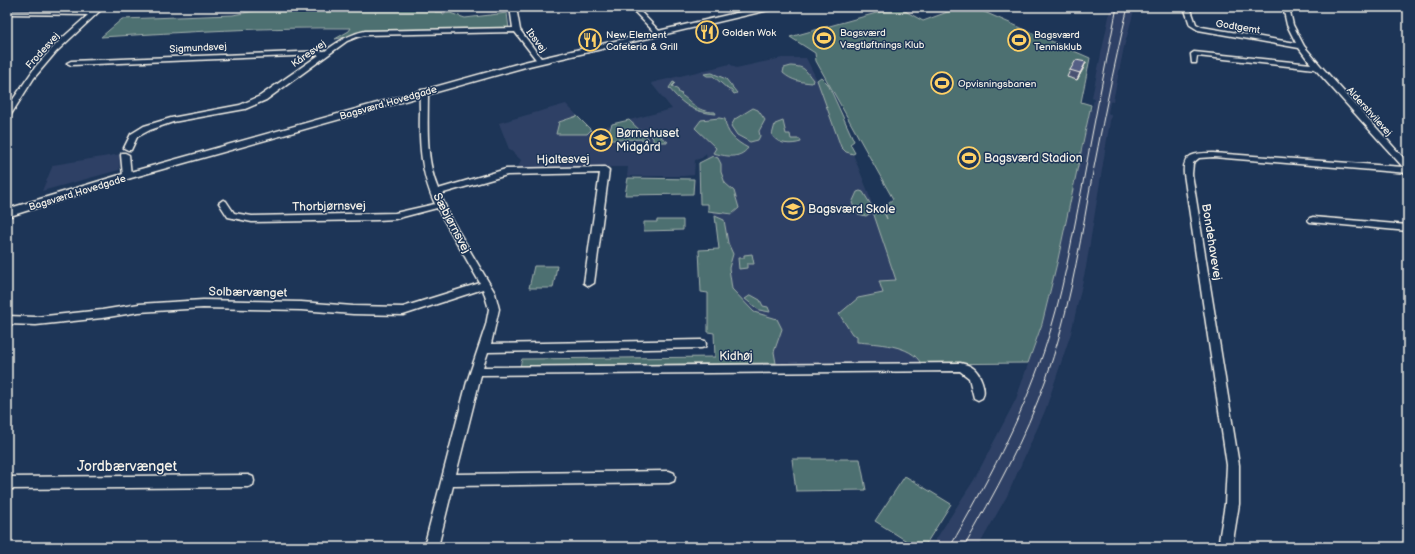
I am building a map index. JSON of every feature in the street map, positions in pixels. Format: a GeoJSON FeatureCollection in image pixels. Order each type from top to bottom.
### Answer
{"type":"FeatureCollection","features":[{"type":"Feature","properties":{"kind":"street","name":"Frodesvej"},"geometry":{"type":"LineString","coordinates":[[7,114],[19,92],[40,66],[62,41],[101,7]]}},
{"type":"Feature","properties":{"kind":"street","name":"Ibsvej"},"geometry":{"type":"LineString","coordinates":[[513,7],[517,30],[540,61]]}},
{"type":"Feature","properties":{"kind":"street"},"geometry":{"type":"LineString","coordinates":[[633,7],[659,34]]}},
{"type":"Feature","properties":{"kind":"street","name":"Bagsværd Hovedgade"},"geometry":{"type":"LineString","coordinates":[[7,213],[127,176],[424,92],[540,61],[659,34],[755,9],[773,7]]}},
{"type":"Feature","properties":{"kind":"street","name":"Godtgemt"},"geometry":{"type":"LineString","coordinates":[[1187,7],[1193,25],[1200,30],[1301,46]]}},
{"type":"Feature","properties":{"kind":"street","name":"Aldershvilevej"},"geometry":{"type":"LineString","coordinates":[[1286,7],[1290,25],[1301,46],[1408,169]]}},
{"type":"Feature","properties":{"kind":"street"},"geometry":{"type":"LineString","coordinates":[[7,12],[95,12]]}},
{"type":"Feature","properties":{"kind":"street","name":"Kåresvej"},"geometry":{"type":"LineString","coordinates":[[127,176],[126,152],[134,136],[147,128],[171,120],[242,107],[263,98],[345,40],[355,35],[365,33],[517,30]]}},
{"type":"Feature","properties":{"kind":"street","name":"Sigmundsvej"},"geometry":{"type":"LineString","coordinates":[[70,64],[327,53]]}},
{"type":"Feature","properties":{"kind":"street"},"geometry":{"type":"LineString","coordinates":[[1194,62],[1194,54],[1318,67]]}},
{"type":"Feature","properties":{"kind":"street","name":"Sæbjørnsvej"},"geometry":{"type":"LineString","coordinates":[[424,92],[424,147],[427,167],[435,193],[486,285],[490,293],[494,310],[476,371],[430,547]]}},
{"type":"Feature","properties":{"kind":"street","name":"Bondehavevej"},"geometry":{"type":"LineString","coordinates":[[1225,547],[1232,504],[1233,465],[1187,169],[1188,163],[1191,158],[1195,156],[1213,155],[1408,169]]}},
{"type":"Feature","properties":{"kind":"street","name":"Hjaltesvej"},"geometry":{"type":"LineString","coordinates":[[435,193],[506,172],[605,170],[589,283]]}},
{"type":"Feature","properties":{"kind":"street","name":"Thorbjørnsvej"},"geometry":{"type":"LineString","coordinates":[[223,203],[231,215],[252,219],[377,217],[406,214],[440,204]]}},
{"type":"Feature","properties":{"kind":"street"},"geometry":{"type":"LineString","coordinates":[[1313,220],[1408,228]]}},
{"type":"Feature","properties":{"kind":"street","name":"Solbærvænget"},"geometry":{"type":"LineString","coordinates":[[7,320],[36,321],[102,314],[139,308],[203,304],[301,306],[353,310],[403,311],[486,285]]}},
{"type":"Feature","properties":{"kind":"street"},"geometry":{"type":"LineString","coordinates":[[484,348],[701,344]]}},
{"type":"Feature","properties":{"kind":"street","name":"Kidhøj"},"geometry":{"type":"LineString","coordinates":[[476,371],[960,367],[974,374],[978,395]]}},
{"type":"Feature","properties":{"kind":"street"},"geometry":{"type":"LineString","coordinates":[[448,480],[669,477]]}},
{"type":"Feature","properties":{"kind":"street","name":"Jordbærvænget"},"geometry":{"type":"LineString","coordinates":[[7,483],[248,481]]}},
{"type":"Feature","properties":{"kind":"shaded area"},"geometry":{"type":"Polygon","coordinates":[[[1111,7],[1135,7],[1124,47],[1113,101],[1110,102],[1108,113],[1111,115],[1086,267],[1071,333],[1045,411],[1007,496],[978,547],[931,547],[974,480],[1016,399],[1042,324],[1058,259],[1090,109],[1092,109],[1094,99],[1092,97],[1111,7]]]}},
{"type":"Feature","properties":{"kind":"shaded area","name":"Bagsværd Skole"},"geometry":{"type":"Polygon","coordinates":[[[782,58],[806,58],[817,80],[846,152],[853,154],[867,189],[924,364],[734,363],[706,153],[702,158],[695,160],[694,175],[683,176],[627,176],[628,167],[518,167],[521,160],[509,149],[499,123],[566,104],[591,130],[672,109],[651,83],[730,64],[736,68],[782,58]]]}},
{"type":"Feature","properties":{"kind":"shaded area"},"geometry":{"type":"Polygon","coordinates":[[[121,154],[119,170],[42,191],[53,165],[121,154]]]}},
{"type":"Feature","properties":{"kind":"green space"},"geometry":{"type":"Polygon","coordinates":[[[274,7],[436,7],[435,12],[442,12],[443,14],[450,13],[465,18],[507,13],[509,29],[357,33],[335,39],[349,31],[351,28],[257,29],[101,37],[122,19],[233,15],[274,7]]]}},
{"type":"Feature","properties":{"kind":"green space","name":"Bagsværd Stadion"},"geometry":{"type":"Polygon","coordinates":[[[898,7],[923,21],[961,7],[973,7],[1090,58],[1081,102],[1091,105],[1058,259],[1042,324],[1028,363],[921,364],[910,352],[902,349],[892,346],[857,342],[857,336],[852,334],[839,314],[858,298],[883,293],[879,281],[896,280],[873,212],[881,206],[887,219],[883,207],[893,199],[816,61],[815,53],[790,37],[898,7]]]}},
{"type":"Feature","properties":{"kind":"green space"},"geometry":{"type":"Polygon","coordinates":[[[791,66],[804,69],[813,80],[812,83],[800,82],[786,76],[783,73],[784,68],[791,66]]]}},
{"type":"Feature","properties":{"kind":"green space"},"geometry":{"type":"Polygon","coordinates":[[[712,73],[726,79],[737,93],[734,94],[713,76],[707,76],[704,74],[712,73]]]}},
{"type":"Feature","properties":{"kind":"green space"},"geometry":{"type":"Polygon","coordinates":[[[821,77],[828,84],[854,141],[850,144],[855,153],[853,154],[846,152],[841,147],[817,80],[821,77]]]}},
{"type":"Feature","properties":{"kind":"green space"},"geometry":{"type":"Polygon","coordinates":[[[673,82],[675,83],[672,86],[695,106],[708,112],[715,112],[716,114],[708,113],[689,107],[669,88],[673,82]]]}},
{"type":"Feature","properties":{"kind":"green space"},"geometry":{"type":"Polygon","coordinates":[[[753,108],[758,110],[765,120],[759,131],[760,136],[758,140],[750,142],[737,135],[731,126],[735,119],[753,108]]]}},
{"type":"Feature","properties":{"kind":"green space"},"geometry":{"type":"Polygon","coordinates":[[[577,116],[591,130],[587,134],[556,134],[559,122],[577,116]]]}},
{"type":"Feature","properties":{"kind":"green space"},"geometry":{"type":"Polygon","coordinates":[[[719,118],[725,119],[727,128],[732,136],[748,148],[744,152],[736,156],[713,153],[716,148],[695,128],[701,120],[719,118]]]}},
{"type":"Feature","properties":{"kind":"green space"},"geometry":{"type":"Polygon","coordinates":[[[629,120],[649,139],[613,140],[607,138],[612,124],[629,120]]]}},
{"type":"Feature","properties":{"kind":"green space"},"geometry":{"type":"Polygon","coordinates":[[[783,121],[786,134],[790,134],[791,139],[800,139],[801,142],[793,144],[785,143],[778,141],[772,135],[775,124],[783,121]]]}},
{"type":"Feature","properties":{"kind":"green space"},"geometry":{"type":"Polygon","coordinates":[[[650,130],[663,131],[661,137],[668,142],[653,142],[653,138],[649,134],[650,130]]]}},
{"type":"Feature","properties":{"kind":"green space"},"geometry":{"type":"Polygon","coordinates":[[[713,156],[718,158],[721,164],[721,172],[725,183],[734,191],[739,208],[732,214],[708,211],[708,204],[700,204],[699,163],[713,156]]]}},
{"type":"Feature","properties":{"kind":"green space"},"geometry":{"type":"Polygon","coordinates":[[[628,178],[694,179],[693,194],[625,195],[628,178]]]}},
{"type":"Feature","properties":{"kind":"green space"},"geometry":{"type":"Polygon","coordinates":[[[857,192],[863,192],[871,205],[871,213],[866,216],[858,214],[852,203],[857,192]]]}},
{"type":"Feature","properties":{"kind":"green space"},"geometry":{"type":"Polygon","coordinates":[[[715,216],[724,220],[728,243],[733,254],[729,268],[732,289],[754,312],[777,319],[782,329],[774,352],[776,363],[520,366],[522,359],[715,357],[714,333],[708,332],[708,293],[701,292],[699,250],[719,249],[715,216]]]}},
{"type":"Feature","properties":{"kind":"green space"},"geometry":{"type":"Polygon","coordinates":[[[657,220],[683,220],[683,230],[644,231],[644,222],[657,222],[657,220]]]}},
{"type":"Feature","properties":{"kind":"green space"},"geometry":{"type":"Polygon","coordinates":[[[752,254],[754,264],[747,264],[747,268],[739,269],[738,258],[744,258],[744,255],[752,254]]]}},
{"type":"Feature","properties":{"kind":"green space"},"geometry":{"type":"Polygon","coordinates":[[[534,266],[557,266],[553,288],[529,288],[534,266]]]}},
{"type":"Feature","properties":{"kind":"green space"},"geometry":{"type":"Polygon","coordinates":[[[751,295],[760,300],[763,306],[768,307],[770,312],[759,310],[745,299],[751,295]]]}},
{"type":"Feature","properties":{"kind":"green space"},"geometry":{"type":"Polygon","coordinates":[[[792,459],[860,459],[866,490],[796,491],[792,459]]]}},
{"type":"Feature","properties":{"kind":"green space"},"geometry":{"type":"Polygon","coordinates":[[[905,476],[951,504],[924,547],[916,547],[875,521],[905,476]]]}},
{"type":"Feature","properties":{"kind":"building"},"geometry":{"type":"Polygon","coordinates":[[[1076,60],[1086,62],[1080,73],[1070,70],[1076,60]]]}},
{"type":"Feature","properties":{"kind":"tram line"},"geometry":{"type":"LineString","coordinates":[[950,547],[977,500],[1014,427],[1044,351],[1056,311],[1070,250],[1117,7]]}},
{"type":"Feature","properties":{"kind":"tram line"},"geometry":{"type":"LineString","coordinates":[[964,547],[998,486],[1029,423],[1046,379],[1060,333],[1076,264],[1103,123],[1128,7]]}},
{"type":"Feature","properties":{"kind":"place","name":"Golden Wok"},"geometry":{"type":"Point","coordinates":[707,32]}},
{"type":"Feature","properties":{"kind":"place","name":"Bagsværd Vægtløftnings Klub"},"geometry":{"type":"Point","coordinates":[824,38]}},
{"type":"Feature","properties":{"kind":"place","name":"New Element Cafeteria & Grill"},"geometry":{"type":"Point","coordinates":[590,40]}},
{"type":"Feature","properties":{"kind":"place","name":"Bagsværd Tennisklub"},"geometry":{"type":"Point","coordinates":[1019,40]}},
{"type":"Feature","properties":{"kind":"place","name":"Opvisningsbanen"},"geometry":{"type":"Point","coordinates":[942,83]}},
{"type":"Feature","properties":{"kind":"place","name":"Børnehuset Midgård"},"geometry":{"type":"Point","coordinates":[601,140]}},
{"type":"Feature","properties":{"kind":"place","name":"Bagsværd Stadion"},"geometry":{"type":"Point","coordinates":[969,158]}},
{"type":"Feature","properties":{"kind":"place","name":"Bagsværd Skole"},"geometry":{"type":"Point","coordinates":[793,209]}}]}
